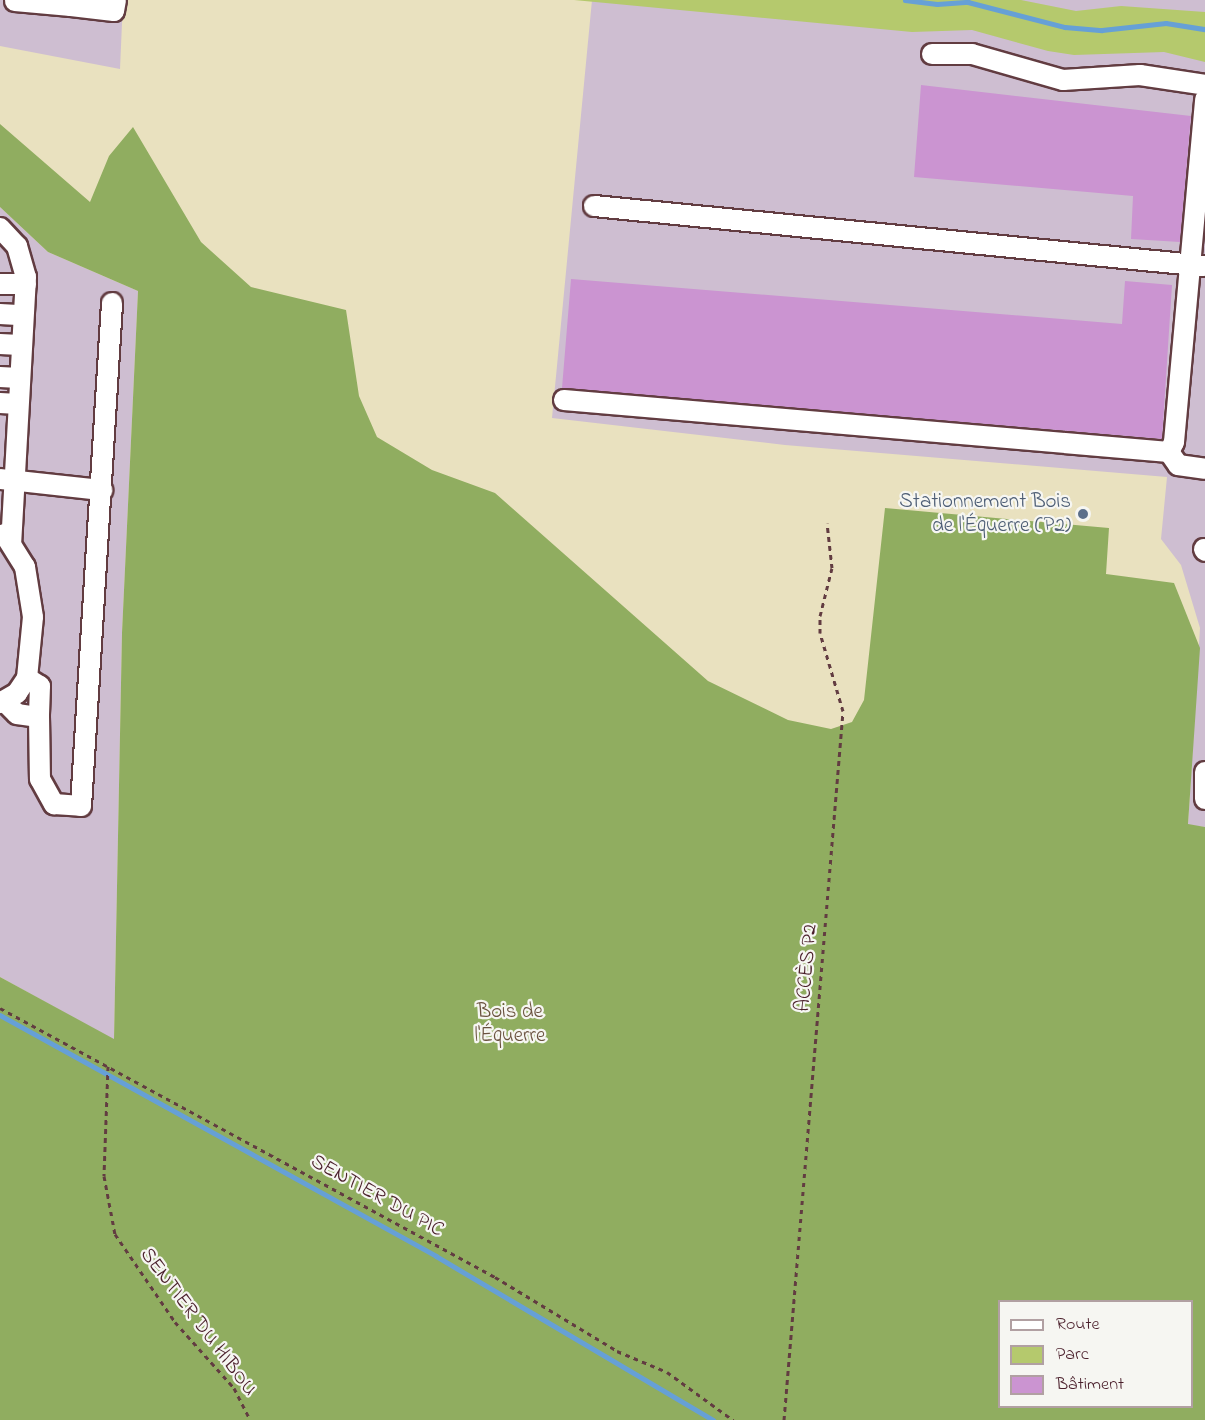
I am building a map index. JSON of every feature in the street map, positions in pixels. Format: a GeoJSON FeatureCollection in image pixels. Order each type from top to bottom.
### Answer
{"type":"FeatureCollection","features":[{"type":"Feature","properties":{"kind":"lane"},"geometry":{"type":"LineString","coordinates":[[11,0],[71,3],[114,11],[116,0]]}},
{"type":"Feature","properties":{"kind":"lane"},"geometry":{"type":"LineString","coordinates":[[932,54],[984,56],[1063,80],[1140,75],[1205,85]]}},
{"type":"Feature","properties":{"kind":"lane"},"geometry":{"type":"LineString","coordinates":[[1169,452],[1174,442],[1197,266],[1205,99]]}},
{"type":"Feature","properties":{"kind":"lane"},"geometry":{"type":"LineString","coordinates":[[594,206],[1197,266]]}},
{"type":"Feature","properties":{"kind":"lane"},"geometry":{"type":"LineString","coordinates":[[0,228],[26,284],[20,345],[10,378],[6,536],[25,567],[32,592],[27,678],[17,693],[2,702],[17,714],[39,717]]}},
{"type":"Feature","properties":{"kind":"lane"},"geometry":{"type":"LineString","coordinates":[[0,284],[26,284]]}},
{"type":"Feature","properties":{"kind":"lane"},"geometry":{"type":"LineString","coordinates":[[27,678],[40,686],[40,779],[54,804],[81,806],[112,303]]}},
{"type":"Feature","properties":{"kind":"lane"},"geometry":{"type":"LineString","coordinates":[[0,314],[22,315]]}},
{"type":"Feature","properties":{"kind":"lane"},"geometry":{"type":"LineString","coordinates":[[0,344],[20,345]]}},
{"type":"Feature","properties":{"kind":"lane"},"geometry":{"type":"LineString","coordinates":[[564,400],[1169,452]]}},
{"type":"Feature","properties":{"kind":"lane"},"geometry":{"type":"LineString","coordinates":[[1169,452],[1178,465],[1205,469]]}},
{"type":"Feature","properties":{"kind":"lane"},"geometry":{"type":"LineString","coordinates":[[7,481],[102,490]]}},
{"type":"Feature","properties":{"kind":"lane"},"geometry":{"type":"LineString","coordinates":[[1205,772],[1205,799]]}},
{"type":"Feature","properties":{"kind":"path","name":"ACCÈS P2"},"geometry":{"type":"LineString","coordinates":[[784,1420],[843,711],[820,633],[820,616],[832,568],[827,523]]}},
{"type":"Feature","properties":{"kind":"path","name":"SENTIER DU PIC"},"geometry":{"type":"LineString","coordinates":[[0,1008],[495,1277],[617,1351],[667,1372],[733,1420]]}},
{"type":"Feature","properties":{"kind":"path","name":"SENTIER DU HIBOU"},"geometry":{"type":"LineString","coordinates":[[108,1065],[104,1176],[115,1234],[175,1322],[234,1388],[250,1420]]}},
{"type":"Feature","properties":{"kind":"shaded area"},"geometry":{"type":"Polygon","coordinates":[[[0,0],[123,0],[120,69],[0,46],[0,0]]]}},
{"type":"Feature","properties":{"kind":"shaded area"},"geometry":{"type":"Polygon","coordinates":[[[592,0],[1205,0],[1205,827],[1188,825],[1200,628],[1181,565],[1161,539],[1167,477],[785,445],[552,418],[592,0]]]}},
{"type":"Feature","properties":{"kind":"shaded area"},"geometry":{"type":"Polygon","coordinates":[[[0,207],[48,252],[138,291],[122,633],[114,1040],[0,977],[0,207]]]}},
{"type":"Feature","properties":{"kind":"green space"},"geometry":{"type":"Polygon","coordinates":[[[574,0],[1021,0],[1076,11],[1121,6],[1205,12],[1205,62],[1164,52],[1074,55],[1048,51],[972,30],[912,32],[574,0]]]}},
{"type":"Feature","properties":{"kind":"green space","name":"Bois de l'Équerre"},"geometry":{"type":"Polygon","coordinates":[[[0,124],[90,202],[109,156],[133,127],[201,242],[251,287],[346,310],[359,396],[377,437],[432,470],[495,493],[708,681],[788,720],[831,729],[852,722],[864,700],[885,508],[1109,528],[1106,574],[1174,583],[1200,648],[1188,824],[1205,827],[1205,1420],[0,1420],[0,977],[114,1039],[122,633],[138,291],[48,252],[0,207],[0,124]]]}},
{"type":"Feature","properties":{"kind":"building"},"geometry":{"type":"Polygon","coordinates":[[[921,85],[1191,116],[1180,242],[1131,239],[1133,196],[914,177],[921,85]]]}},
{"type":"Feature","properties":{"kind":"building"},"geometry":{"type":"Polygon","coordinates":[[[571,279],[1122,324],[1125,281],[1172,285],[1162,439],[562,388],[571,279]]]}},
{"type":"Feature","properties":{"kind":"waterway"},"geometry":{"type":"LineString","coordinates":[[905,0],[937,4],[968,2],[1065,27],[1102,30],[1166,23],[1205,29]]}},
{"type":"Feature","properties":{"kind":"waterway"},"geometry":{"type":"LineString","coordinates":[[0,1015],[436,1256],[713,1420]]}},
{"type":"Feature","properties":{"kind":"place","name":"Stationnement Bois de l'Équerre (P2)"},"geometry":{"type":"Point","coordinates":[1083,514]}}]}
